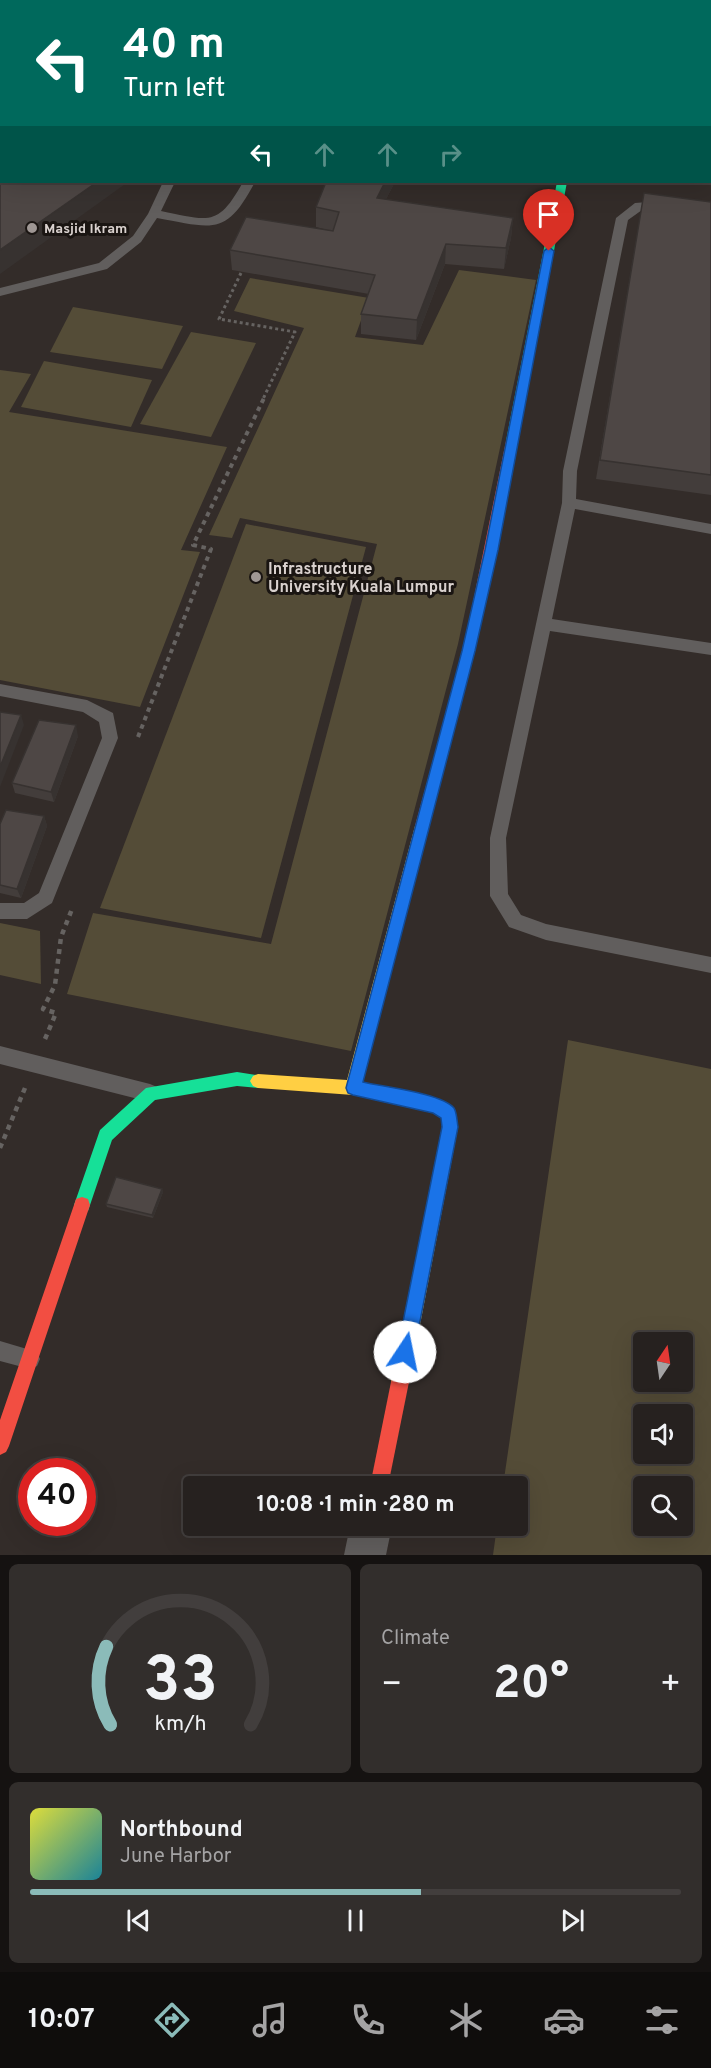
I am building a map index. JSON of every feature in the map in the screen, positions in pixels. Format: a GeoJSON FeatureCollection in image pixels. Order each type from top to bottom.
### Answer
{"type":"FeatureCollection","features":[{"type":"Feature","properties":{"kind":"street"},"geometry":{"type":"LineString","coordinates":[[353,1088],[469,651],[492,550],[562,183]]}},
{"type":"Feature","properties":{"kind":"street"},"geometry":{"type":"LineString","coordinates":[[0,1446],[106,1136],[151,1093],[237,1080],[353,1088],[435,1106],[448,1113],[450,1127],[381,1476]]}},
{"type":"Feature","properties":{"kind":"street"},"geometry":{"type":"LineString","coordinates":[[365,1555],[369,1536]]}},
{"type":"Feature","properties":{"kind":"lane"},"geometry":{"type":"LineString","coordinates":[[0,292],[102,266],[122,253],[137,239],[154,214],[170,183]]}},
{"type":"Feature","properties":{"kind":"lane"},"geometry":{"type":"LineString","coordinates":[[154,214],[208,221],[223,219],[232,212],[248,183]]}},
{"type":"Feature","properties":{"kind":"lane"},"geometry":{"type":"LineString","coordinates":[[680,207],[659,204],[639,206],[622,218],[570,471],[569,503],[498,838],[499,896],[515,921],[546,932],[711,965]]}},
{"type":"Feature","properties":{"kind":"lane"},"geometry":{"type":"LineString","coordinates":[[569,503],[711,529]]}},
{"type":"Feature","properties":{"kind":"lane"},"geometry":{"type":"LineString","coordinates":[[542,624],[711,649]]}},
{"type":"Feature","properties":{"kind":"lane"},"geometry":{"type":"LineString","coordinates":[[0,690],[87,706],[107,718],[110,738],[46,898],[27,911],[0,911]]}},
{"type":"Feature","properties":{"kind":"lane"},"geometry":{"type":"LineString","coordinates":[[0,1055],[151,1093]]}},
{"type":"Feature","properties":{"kind":"lane"},"geometry":{"type":"LineString","coordinates":[[0,1351],[30,1359]]}},
{"type":"Feature","properties":{"kind":"path"},"geometry":{"type":"LineString","coordinates":[[134,748],[211,549],[194,545],[295,332],[219,319],[241,273]]}},
{"type":"Feature","properties":{"kind":"path"},"geometry":{"type":"LineString","coordinates":[[43,1044],[56,1013],[43,1009],[55,985],[61,937],[74,903]]}},
{"type":"Feature","properties":{"kind":"path"},"geometry":{"type":"LineString","coordinates":[[0,1148],[26,1086]]}},
{"type":"Feature","properties":{"kind":"shaded area"},"geometry":{"type":"Polygon","coordinates":[[[459,270],[536,280],[458,644],[351,1051],[67,994],[93,913],[271,944],[377,544],[240,518],[232,538],[209,535],[304,328],[234,311],[250,278],[369,298],[355,337],[423,345],[459,270]]]}},
{"type":"Feature","properties":{"kind":"shaded area"},"geometry":{"type":"Polygon","coordinates":[[[73,307],[183,326],[162,369],[50,352],[73,307]]]}},
{"type":"Feature","properties":{"kind":"shaded area"},"geometry":{"type":"Polygon","coordinates":[[[191,332],[256,343],[211,437],[140,424],[191,332]]]}},
{"type":"Feature","properties":{"kind":"shaded area"},"geometry":{"type":"Polygon","coordinates":[[[44,361],[152,380],[131,427],[21,407],[44,361]]]}},
{"type":"Feature","properties":{"kind":"shaded area"},"geometry":{"type":"Polygon","coordinates":[[[0,370],[31,374],[9,412],[227,447],[181,550],[200,552],[140,707],[0,680],[0,370]]]}},
{"type":"Feature","properties":{"kind":"shaded area"},"geometry":{"type":"Polygon","coordinates":[[[246,524],[366,547],[261,938],[100,908],[246,524]]]}},
{"type":"Feature","properties":{"kind":"shaded area"},"geometry":{"type":"Polygon","coordinates":[[[0,923],[40,931],[41,984],[0,975],[0,923]]]}},
{"type":"Feature","properties":{"kind":"shaded area"},"geometry":{"type":"Polygon","coordinates":[[[568,1040],[711,1069],[711,1555],[493,1555],[496,1536],[528,1536],[528,1476],[504,1476],[568,1040]]]}},
{"type":"Feature","properties":{"kind":"building"},"geometry":{"type":"Polygon","coordinates":[[[0,183],[96,183],[0,250],[0,183]]]}},
{"type":"Feature","properties":{"kind":"building"},"geometry":{"type":"Polygon","coordinates":[[[326,183],[384,183],[377,198],[513,218],[506,248],[446,244],[417,320],[361,314],[375,275],[230,250],[246,217],[333,231],[339,212],[316,207],[326,183]]]}},
{"type":"Feature","properties":{"kind":"building"},"geometry":{"type":"Polygon","coordinates":[[[644,193],[711,202],[711,475],[600,460],[644,193]]]}},
{"type":"Feature","properties":{"kind":"building"},"geometry":{"type":"Polygon","coordinates":[[[0,712],[21,715],[0,767],[0,712]]]}},
{"type":"Feature","properties":{"kind":"building"},"geometry":{"type":"Polygon","coordinates":[[[39,720],[76,725],[51,792],[12,783],[39,720]]]}},
{"type":"Feature","properties":{"kind":"building"},"geometry":{"type":"Polygon","coordinates":[[[6,810],[44,816],[17,889],[0,885],[0,824],[6,810]]]}},
{"type":"Feature","properties":{"kind":"building"},"geometry":{"type":"Polygon","coordinates":[[[116,1177],[162,1189],[152,1215],[106,1204],[116,1177]]]}},
{"type":"Feature","properties":{"kind":"traffic: fast"},"geometry":{"type":"LineString","coordinates":[[512,441],[562,183]]}},
{"type":"Feature","properties":{"kind":"traffic: fast"},"geometry":{"type":"LineString","coordinates":[[82,1205],[106,1135],[151,1093],[237,1079],[258,1081]]}},
{"type":"Feature","properties":{"kind":"traffic: slow"},"geometry":{"type":"LineString","coordinates":[[353,1088],[422,826]]}},
{"type":"Feature","properties":{"kind":"traffic: slow"},"geometry":{"type":"LineString","coordinates":[[258,1081],[353,1088],[435,1106],[448,1113],[450,1127],[400,1382]]}},
{"type":"Feature","properties":{"kind":"traffic: jam"},"geometry":{"type":"LineString","coordinates":[[422,826],[469,651],[512,441]]}},
{"type":"Feature","properties":{"kind":"traffic: jam"},"geometry":{"type":"LineString","coordinates":[[0,1446],[82,1205]]}},
{"type":"Feature","properties":{"kind":"traffic: jam"},"geometry":{"type":"LineString","coordinates":[[381,1476],[400,1382]]}},
{"type":"Feature","properties":{"kind":"place","name":"Masjid Ikram"},"geometry":{"type":"Point","coordinates":[32,228]}},
{"type":"Feature","properties":{"kind":"place","name":"Infrastructure University Kuala Lumpur"},"geometry":{"type":"Point","coordinates":[256,577]}},
{"type":"Feature","properties":{"kind":"route"},"geometry":{"type":"LineString","coordinates":[[405,1352],[450,1127],[448,1113],[435,1106],[353,1088],[469,651],[492,550],[549,251]]}}]}
